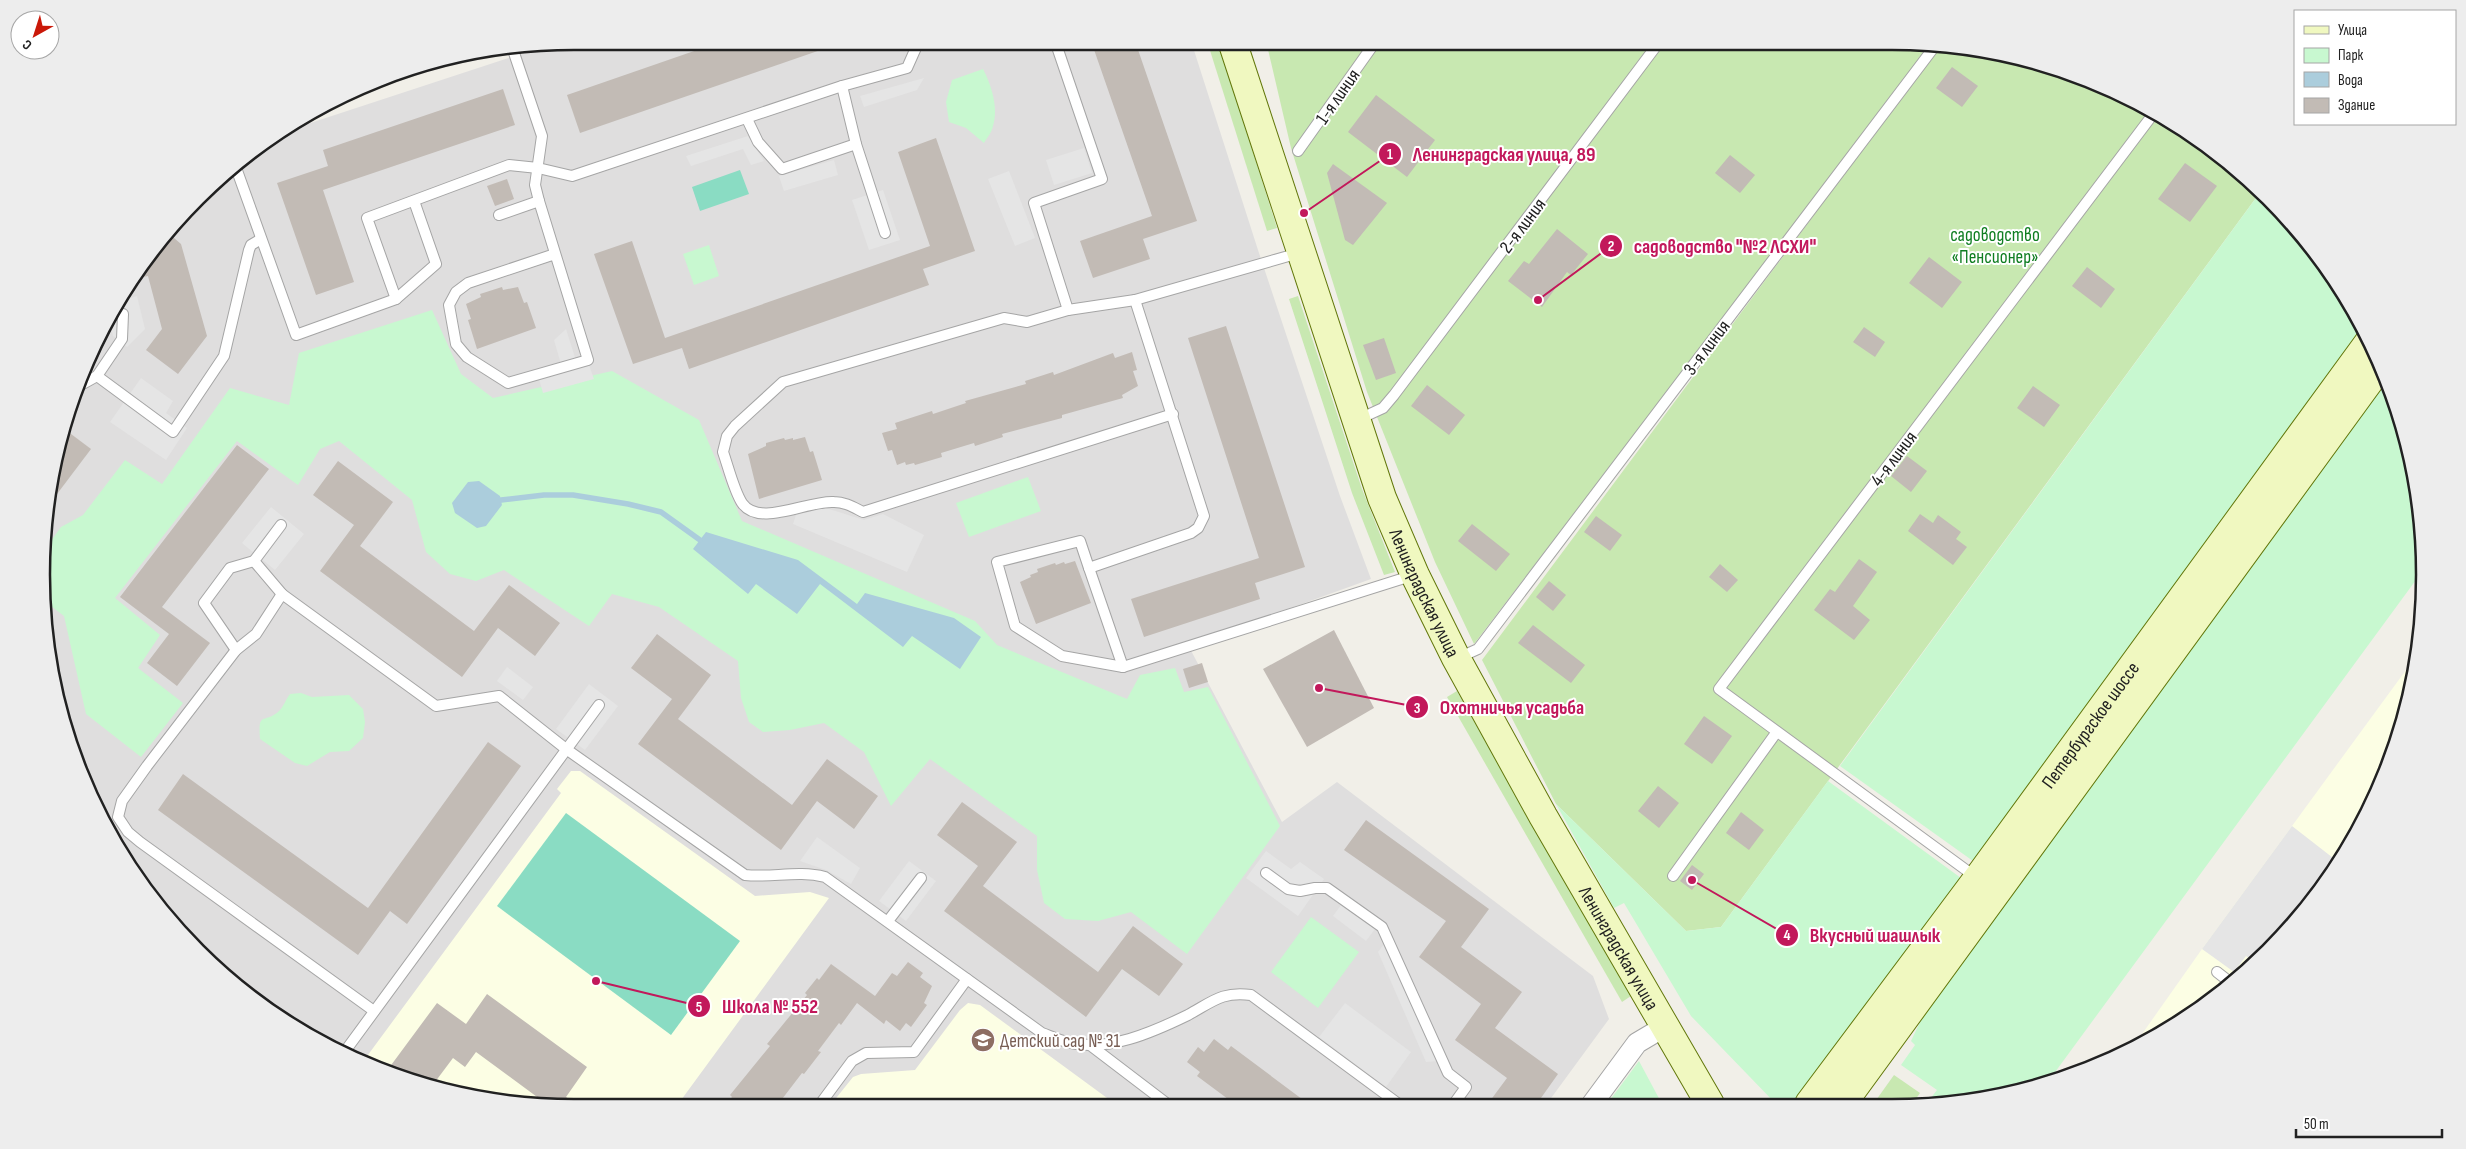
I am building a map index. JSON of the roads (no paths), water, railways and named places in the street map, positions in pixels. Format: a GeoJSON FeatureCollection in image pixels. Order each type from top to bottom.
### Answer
{"type":"FeatureCollection","features":[{"type":"Feature","properties":{"kind":"main road","name":"Ленинградская улица"},"geometry":{"type":"LineString","coordinates":[[1235,50],[1382,498],[1414,575],[1467,654],[1543,816],[1707,1099]]}},
{"type":"Feature","properties":{"kind":"main road","name":"Петербургское шоссе"},"geometry":{"type":"LineString","coordinates":[[1813,1099],[1978,878],[2364,348]]}},
{"type":"Feature","properties":{"kind":"main road","name":"Петербургское шоссе"},"geometry":{"type":"LineString","coordinates":[[1846,1099],[2375,373]]}},
{"type":"Feature","properties":{"kind":"street"},"geometry":{"type":"LineString","coordinates":[[1596,1099],[1637,1043],[1664,1027]]}},
{"type":"Feature","properties":{"kind":"lane"},"geometry":{"type":"LineString","coordinates":[[396,299],[367,218],[510,165],[538,168],[572,176],[842,86],[907,68],[915,50]]}},
{"type":"Feature","properties":{"kind":"lane"},"geometry":{"type":"LineString","coordinates":[[1058,50],[1102,179],[1034,203],[1068,310]]}},
{"type":"Feature","properties":{"kind":"lane","name":"1-я линия"},"geometry":{"type":"LineString","coordinates":[[1298,151],[1370,50]]}},
{"type":"Feature","properties":{"kind":"lane","name":"2-я линия"},"geometry":{"type":"LineString","coordinates":[[1356,420],[1368,417],[1383,408],[1653,50]]}},
{"type":"Feature","properties":{"kind":"lane","name":"3-я линия"},"geometry":{"type":"LineString","coordinates":[[1467,654],[1931,51]]}},
{"type":"Feature","properties":{"kind":"lane"},"geometry":{"type":"LineString","coordinates":[[514,53],[542,136],[535,185],[554,254],[588,360],[508,383],[467,357],[456,344],[449,305],[456,292],[468,283],[554,254]]}},
{"type":"Feature","properties":{"kind":"lane"},"geometry":{"type":"LineString","coordinates":[[842,86],[856,144],[885,232]]}},
{"type":"Feature","properties":{"kind":"lane","name":"4-я линия"},"geometry":{"type":"LineString","coordinates":[[1978,878],[1835,772],[1776,733],[1719,689],[2150,118]]}},
{"type":"Feature","properties":{"kind":"lane"},"geometry":{"type":"LineString","coordinates":[[747,119],[758,142],[782,169],[856,144]]}},
{"type":"Feature","properties":{"kind":"lane"},"geometry":{"type":"LineString","coordinates":[[238,173],[296,335],[396,299],[436,264],[414,201]]}},
{"type":"Feature","properties":{"kind":"lane"},"geometry":{"type":"LineString","coordinates":[[499,215],[539,201]]}},
{"type":"Feature","properties":{"kind":"lane"},"geometry":{"type":"LineString","coordinates":[[97,376],[172,432],[224,356],[250,245],[261,239]]}},
{"type":"Feature","properties":{"kind":"lane"},"geometry":{"type":"LineString","coordinates":[[1173,414],[863,512],[846,504],[832,501],[764,515],[752,512],[742,503],[723,452],[724,443],[735,426],[783,382],[1004,318],[1027,322],[1068,310],[1135,300],[1300,253]]}},
{"type":"Feature","properties":{"kind":"lane"},"geometry":{"type":"LineString","coordinates":[[1090,568],[1190,533],[1203,522],[1204,516],[1173,414],[1135,300]]}},
{"type":"Feature","properties":{"kind":"lane"},"geometry":{"type":"LineString","coordinates":[[87,381],[97,376],[122,339],[123,314]]}},
{"type":"Feature","properties":{"kind":"lane"},"geometry":{"type":"LineString","coordinates":[[236,650],[204,603],[230,568],[254,562],[282,524]]}},
{"type":"Feature","properties":{"kind":"lane"},"geometry":{"type":"LineString","coordinates":[[1123,667],[1080,541],[997,562],[1015,626],[1062,656],[1123,667],[1414,575]]}},
{"type":"Feature","properties":{"kind":"lane"},"geometry":{"type":"LineString","coordinates":[[254,562],[282,594],[436,706],[499,696],[566,749],[745,875],[764,877],[795,873],[825,877],[1042,1033],[1068,1043],[1090,1045],[1144,1035],[1223,996],[1251,995],[1392,1099]]}},
{"type":"Feature","properties":{"kind":"lane"},"geometry":{"type":"LineString","coordinates":[[282,594],[256,634],[236,650],[122,801],[118,817],[128,832],[140,842],[374,1011]]}},
{"type":"Feature","properties":{"kind":"lane"},"geometry":{"type":"LineString","coordinates":[[348,1047],[599,705]]}},
{"type":"Feature","properties":{"kind":"lane"},"geometry":{"type":"LineString","coordinates":[[1674,876],[1776,733]]}},
{"type":"Feature","properties":{"kind":"lane"},"geometry":{"type":"LineString","coordinates":[[1266,873],[1288,889],[1300,892],[1315,888],[1327,888],[1382,927],[1448,1073],[1466,1087],[1457,1099]]}},
{"type":"Feature","properties":{"kind":"lane"},"geometry":{"type":"LineString","coordinates":[[888,921],[921,878]]}},
{"type":"Feature","properties":{"kind":"lane"},"geometry":{"type":"LineString","coordinates":[[2217,972],[2226,979]]}},
{"type":"Feature","properties":{"kind":"lane"},"geometry":{"type":"LineString","coordinates":[[824,1099],[852,1061],[866,1053],[914,1052],[967,979]]}},
{"type":"Feature","properties":{"kind":"lane"},"geometry":{"type":"LineString","coordinates":[[1090,1045],[1161,1099]]}},
{"type":"Feature","properties":{"kind":"water"},"geometry":{"type":"Polygon","coordinates":[[[479,481],[500,496],[502,505],[486,526],[477,528],[455,513],[452,503],[468,482],[479,481]]]}},
{"type":"Feature","properties":{"kind":"water"},"geometry":{"type":"Polygon","coordinates":[[[706,532],[798,560],[857,604],[865,593],[954,618],[981,637],[960,669],[912,636],[903,647],[820,584],[797,614],[756,584],[748,594],[693,549],[706,532]]]}},
{"type":"Feature","properties":{"kind":"waterway"},"geometry":{"type":"LineString","coordinates":[[501,500],[544,495],[573,495],[628,504],[661,512],[700,540]]}},
{"type":"Feature","properties":{"kind":"place","name":"Ленинградская улица, 89"},"geometry":{"type":"Point","coordinates":[1304,213]}},
{"type":"Feature","properties":{"kind":"place","name":"садоводство \"№2 ЛСХИ\""},"geometry":{"type":"Point","coordinates":[1538,300]}},
{"type":"Feature","properties":{"kind":"place","name":"Охотничья усадьба"},"geometry":{"type":"Point","coordinates":[1319,688]}},
{"type":"Feature","properties":{"kind":"place","name":"Вкусный шашлык"},"geometry":{"type":"Point","coordinates":[1692,880]}},
{"type":"Feature","properties":{"kind":"place","name":"Школа № 552"},"geometry":{"type":"Point","coordinates":[596,981]}},
{"type":"Feature","properties":{"kind":"place","name":"Детский сад № 31"},"geometry":{"type":"Point","coordinates":[983,1040]}},
{"type":"Feature","properties":{"kind":"park label","name":"садоводство «Пенсионер»"},"geometry":{"type":"Point","coordinates":[1995,245]}}]}
